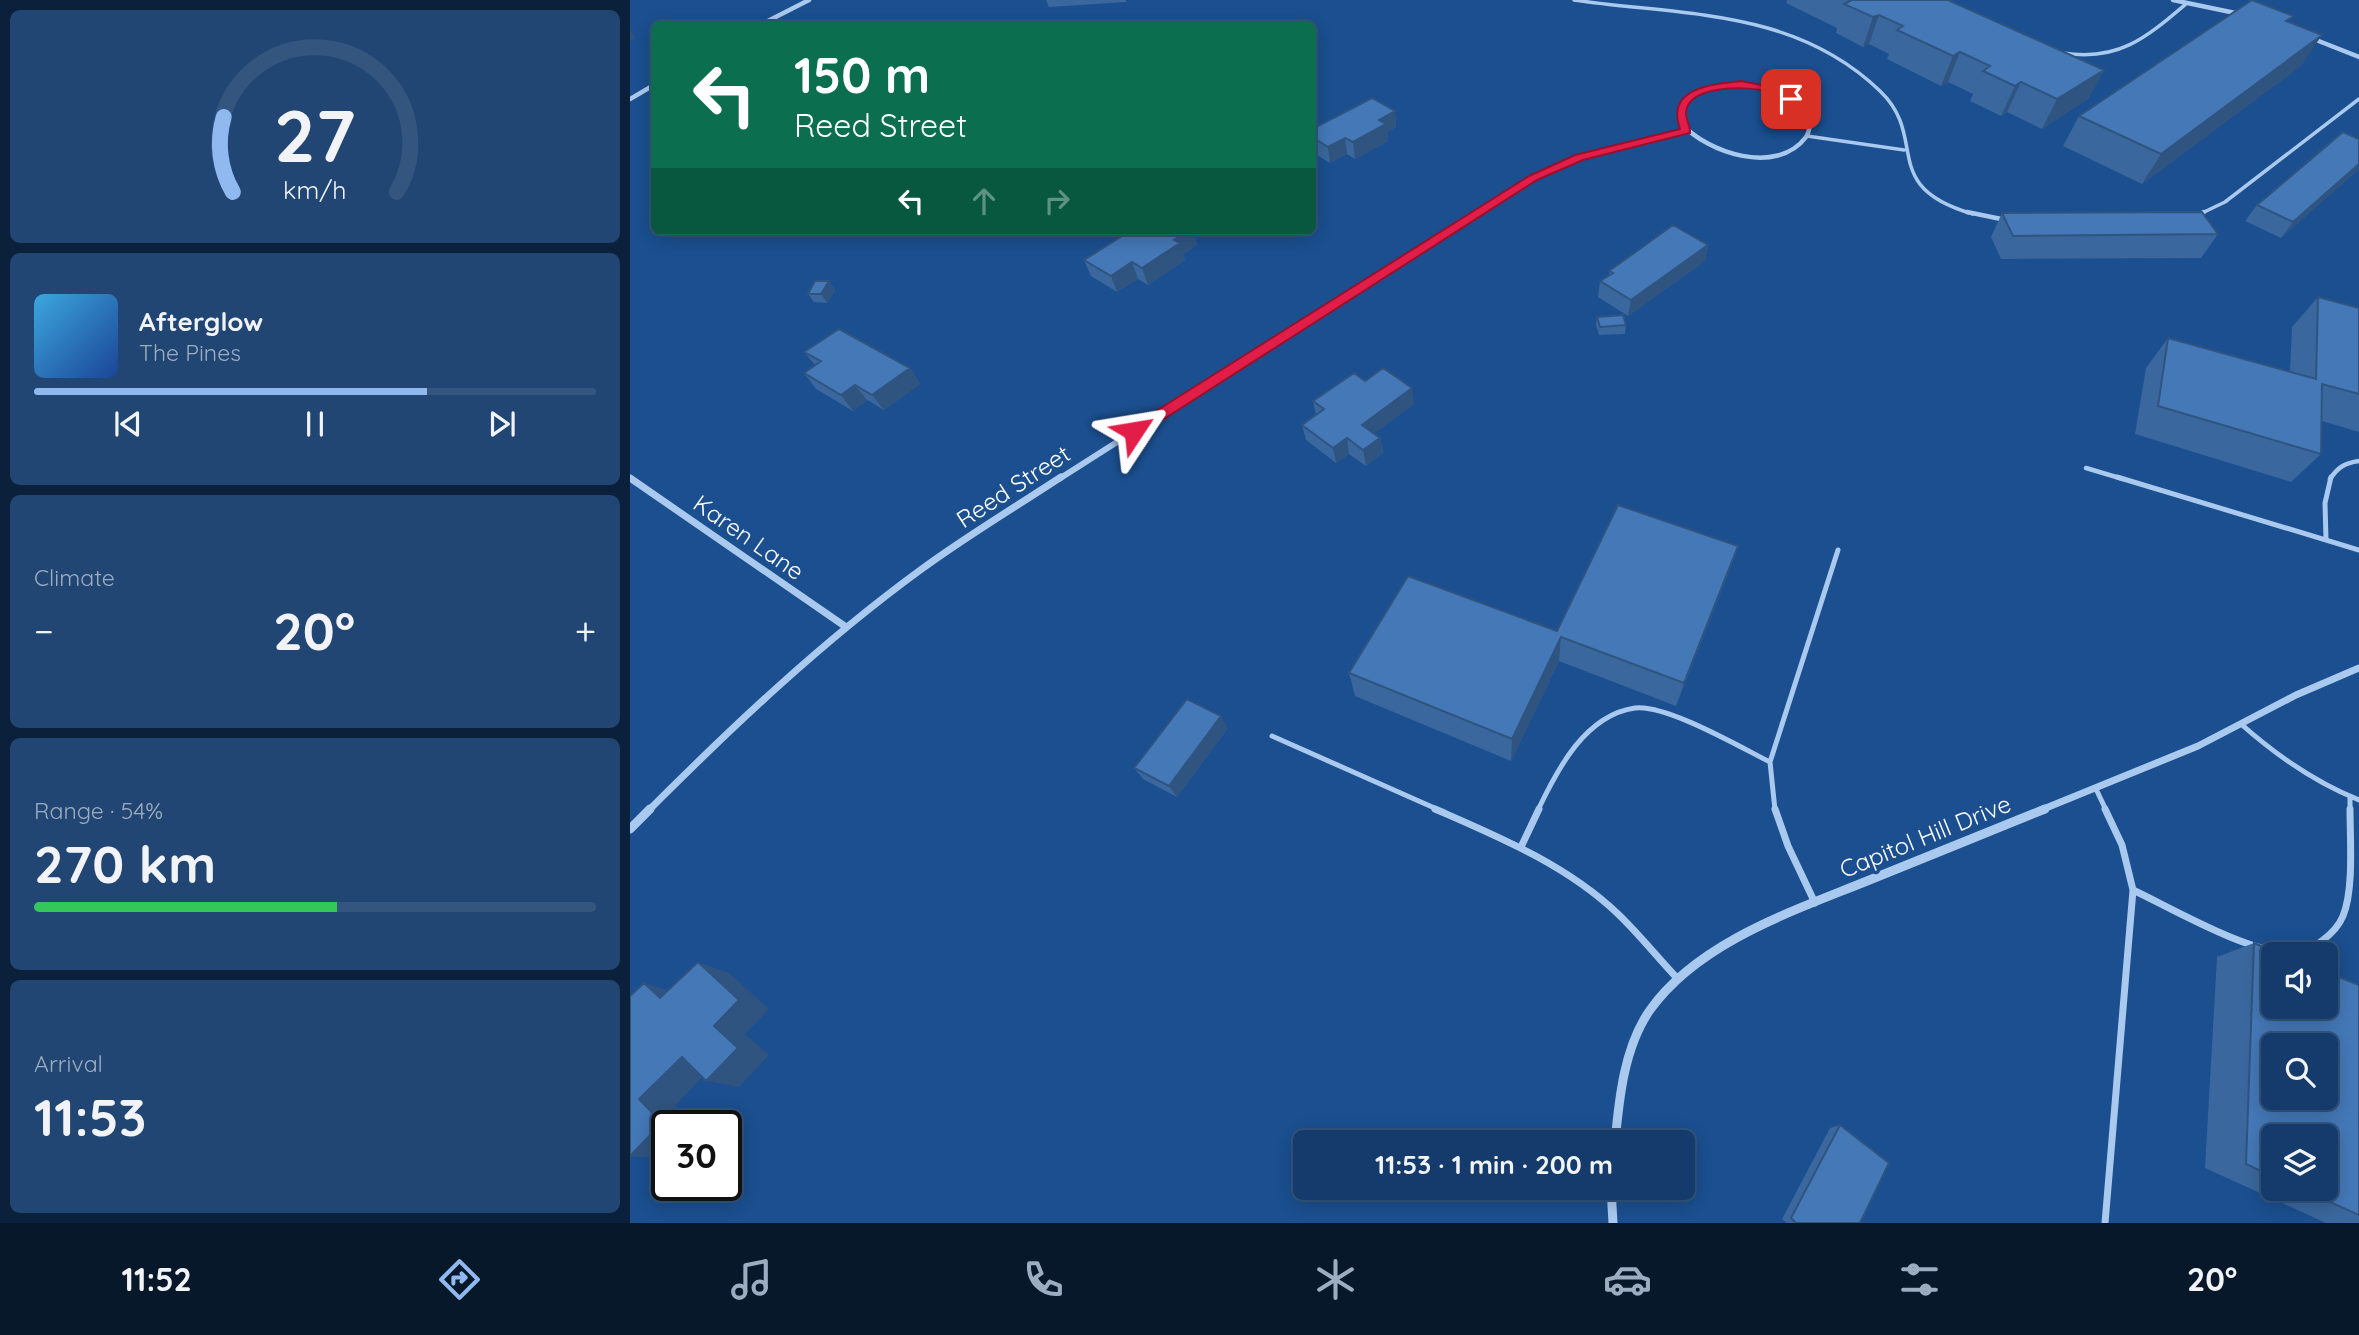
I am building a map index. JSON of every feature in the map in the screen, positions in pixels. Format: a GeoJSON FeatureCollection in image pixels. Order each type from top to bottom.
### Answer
{"type":"FeatureCollection","features":[{"type":"Feature","properties":{"kind":"street"},"geometry":{"type":"LineString","coordinates":[[768,21],[809,0]]}},
{"type":"Feature","properties":{"kind":"street"},"geometry":{"type":"LineString","coordinates":[[2173,0],[2248,16]]}},
{"type":"Feature","properties":{"kind":"street"},"geometry":{"type":"LineString","coordinates":[[2303,35],[2359,57]]}},
{"type":"Feature","properties":{"kind":"street"},"geometry":{"type":"LineString","coordinates":[[1741,85],[1780,93],[1800,106],[1809,121],[1807,136],[1790,149],[1748,156],[1718,150],[1686,131],[1680,115],[1686,100],[1703,90],[1741,85]]}},
{"type":"Feature","properties":{"kind":"street"},"geometry":{"type":"LineString","coordinates":[[630,99],[651,87]]}},
{"type":"Feature","properties":{"kind":"street","name":"Reed Street"},"geometry":{"type":"LineString","coordinates":[[630,829],[770,693],[846,627],[919,571],[982,528],[1511,191],[1579,157],[1686,131]]}},
{"type":"Feature","properties":{"kind":"street","name":"Karen Lane"},"geometry":{"type":"LineString","coordinates":[[630,478],[846,627]]}},
{"type":"Feature","properties":{"kind":"street","name":"Capitol Hill Drive"},"geometry":{"type":"LineString","coordinates":[[1616,1130],[1631,1050],[1649,1012],[1677,978],[1756,926],[2198,746],[2296,695],[2359,668]]}},
{"type":"Feature","properties":{"kind":"street"},"geometry":{"type":"LineString","coordinates":[[1611,1200],[1612,1223]]}},
{"type":"Feature","properties":{"kind":"lane"},"geometry":{"type":"LineString","coordinates":[[1574,0],[1717,15],[1787,35],[1857,72],[1886,96],[1896,110],[1903,128],[1904,150],[1912,175],[1942,202],[1968,212],[2007,220]]}},
{"type":"Feature","properties":{"kind":"lane"},"geometry":{"type":"LineString","coordinates":[[2053,50],[2066,54],[2095,56],[2131,47],[2187,3]]}},
{"type":"Feature","properties":{"kind":"lane"},"geometry":{"type":"LineString","coordinates":[[2187,218],[2225,202],[2359,99]]}},
{"type":"Feature","properties":{"kind":"lane"},"geometry":{"type":"LineString","coordinates":[[1807,136],[1904,150]]}},
{"type":"Feature","properties":{"kind":"lane"},"geometry":{"type":"LineString","coordinates":[[2326,540],[2324,502],[2328,482],[2339,468],[2359,461]]}},
{"type":"Feature","properties":{"kind":"lane"},"geometry":{"type":"LineString","coordinates":[[2086,468],[2359,550]]}},
{"type":"Feature","properties":{"kind":"lane"},"geometry":{"type":"LineString","coordinates":[[1815,903],[1774,807],[1770,762],[1838,550]]}},
{"type":"Feature","properties":{"kind":"lane"},"geometry":{"type":"LineString","coordinates":[[1521,847],[1555,777],[1576,745],[1609,717],[1637,708],[1670,717],[1770,762]]}},
{"type":"Feature","properties":{"kind":"lane"},"geometry":{"type":"LineString","coordinates":[[2241,724],[2271,752],[2304,775],[2359,800]]}},
{"type":"Feature","properties":{"kind":"lane"},"geometry":{"type":"LineString","coordinates":[[1272,736],[1521,847],[1575,880],[1617,913],[1677,978]]}},
{"type":"Feature","properties":{"kind":"lane"},"geometry":{"type":"LineString","coordinates":[[2096,789],[2122,845],[2133,890],[2105,1223]]}},
{"type":"Feature","properties":{"kind":"lane"},"geometry":{"type":"LineString","coordinates":[[2133,890],[2246,944],[2294,953],[2326,939],[2343,916],[2350,873],[2350,797]]}},
{"type":"Feature","properties":{"kind":"building"},"geometry":{"type":"Polygon","coordinates":[[[1848,0],[1948,0],[2104,70],[2057,99],[2021,82],[2015,86],[1983,71],[1990,66],[1960,52],[1953,56],[1897,30],[1903,26],[1844,4],[1850,1],[1848,0]]]}},
{"type":"Feature","properties":{"kind":"building"},"geometry":{"type":"Polygon","coordinates":[[[2252,0],[2293,16],[2286,21],[2322,35],[2161,154],[2079,116],[2252,0]]]}},
{"type":"Feature","properties":{"kind":"building"},"geometry":{"type":"Polygon","coordinates":[[[1372,98],[1395,111],[1379,120],[1386,124],[1353,142],[1345,138],[1328,147],[1316,140],[1316,127],[1372,98]]]}},
{"type":"Feature","properties":{"kind":"building"},"geometry":{"type":"Polygon","coordinates":[[[2343,132],[2359,139],[2359,164],[2293,222],[2257,205],[2343,132]]]}},
{"type":"Feature","properties":{"kind":"building"},"geometry":{"type":"Polygon","coordinates":[[[2202,212],[2218,234],[2013,236],[2002,213],[2202,212]]]}},
{"type":"Feature","properties":{"kind":"building"},"geometry":{"type":"Polygon","coordinates":[[[1673,225],[1708,245],[1631,300],[1600,281],[1613,273],[1609,271],[1673,225]]]}},
{"type":"Feature","properties":{"kind":"building"},"geometry":{"type":"Polygon","coordinates":[[[1124,235],[1182,235],[1174,240],[1180,243],[1142,268],[1132,262],[1111,276],[1084,260],[1124,235]]]}},
{"type":"Feature","properties":{"kind":"building"},"geometry":{"type":"Polygon","coordinates":[[[815,281],[829,281],[821,294],[808,294],[815,281]]]}},
{"type":"Feature","properties":{"kind":"building"},"geometry":{"type":"Polygon","coordinates":[[[2318,297],[2359,308],[2359,394],[2322,384],[2321,454],[2158,406],[2168,338],[2316,379],[2318,297]]]}},
{"type":"Feature","properties":{"kind":"building"},"geometry":{"type":"Polygon","coordinates":[[[1623,315],[1626,325],[1600,327],[1597,317],[1623,315]]]}},
{"type":"Feature","properties":{"kind":"building"},"geometry":{"type":"Polygon","coordinates":[[[839,329],[910,368],[872,395],[855,385],[841,395],[804,373],[821,361],[804,352],[839,329]]]}},
{"type":"Feature","properties":{"kind":"building"},"geometry":{"type":"Polygon","coordinates":[[[1383,368],[1412,388],[1362,425],[1380,438],[1363,450],[1347,438],[1333,448],[1302,425],[1324,409],[1313,401],[1354,373],[1365,381],[1383,368]]]}},
{"type":"Feature","properties":{"kind":"building"},"geometry":{"type":"Polygon","coordinates":[[[1618,505],[1738,546],[1684,683],[1561,637],[1512,739],[1349,673],[1408,576],[1557,631],[1618,505]]]}},
{"type":"Feature","properties":{"kind":"building"},"geometry":{"type":"Polygon","coordinates":[[[1187,699],[1221,716],[1169,786],[1134,768],[1187,699]]]}},
{"type":"Feature","properties":{"kind":"building"},"geometry":{"type":"Polygon","coordinates":[[[2254,943],[2261,946],[2261,1019],[2338,1019],[2338,977],[2359,985],[2359,1215],[2328,1201],[2338,1201],[2338,1124],[2261,1124],[2261,1171],[2246,1164],[2254,943]]]}},
{"type":"Feature","properties":{"kind":"building"},"geometry":{"type":"Polygon","coordinates":[[[698,962],[739,1000],[714,1026],[738,1048],[706,1081],[682,1057],[639,1099],[651,1112],[651,1134],[630,1156],[630,996],[644,983],[660,998],[698,962]]]}},
{"type":"Feature","properties":{"kind":"building"},"geometry":{"type":"Polygon","coordinates":[[[1840,1125],[1889,1163],[1860,1223],[1796,1223],[1791,1218],[1840,1125]]]}},
{"type":"Feature","properties":{"kind":"route"},"geometry":{"type":"LineString","coordinates":[[1134,431],[1533,178],[1579,157],[1686,131],[1680,115],[1686,100],[1694,94],[1715,86],[1741,85],[1768,89],[1791,99]]}}]}
